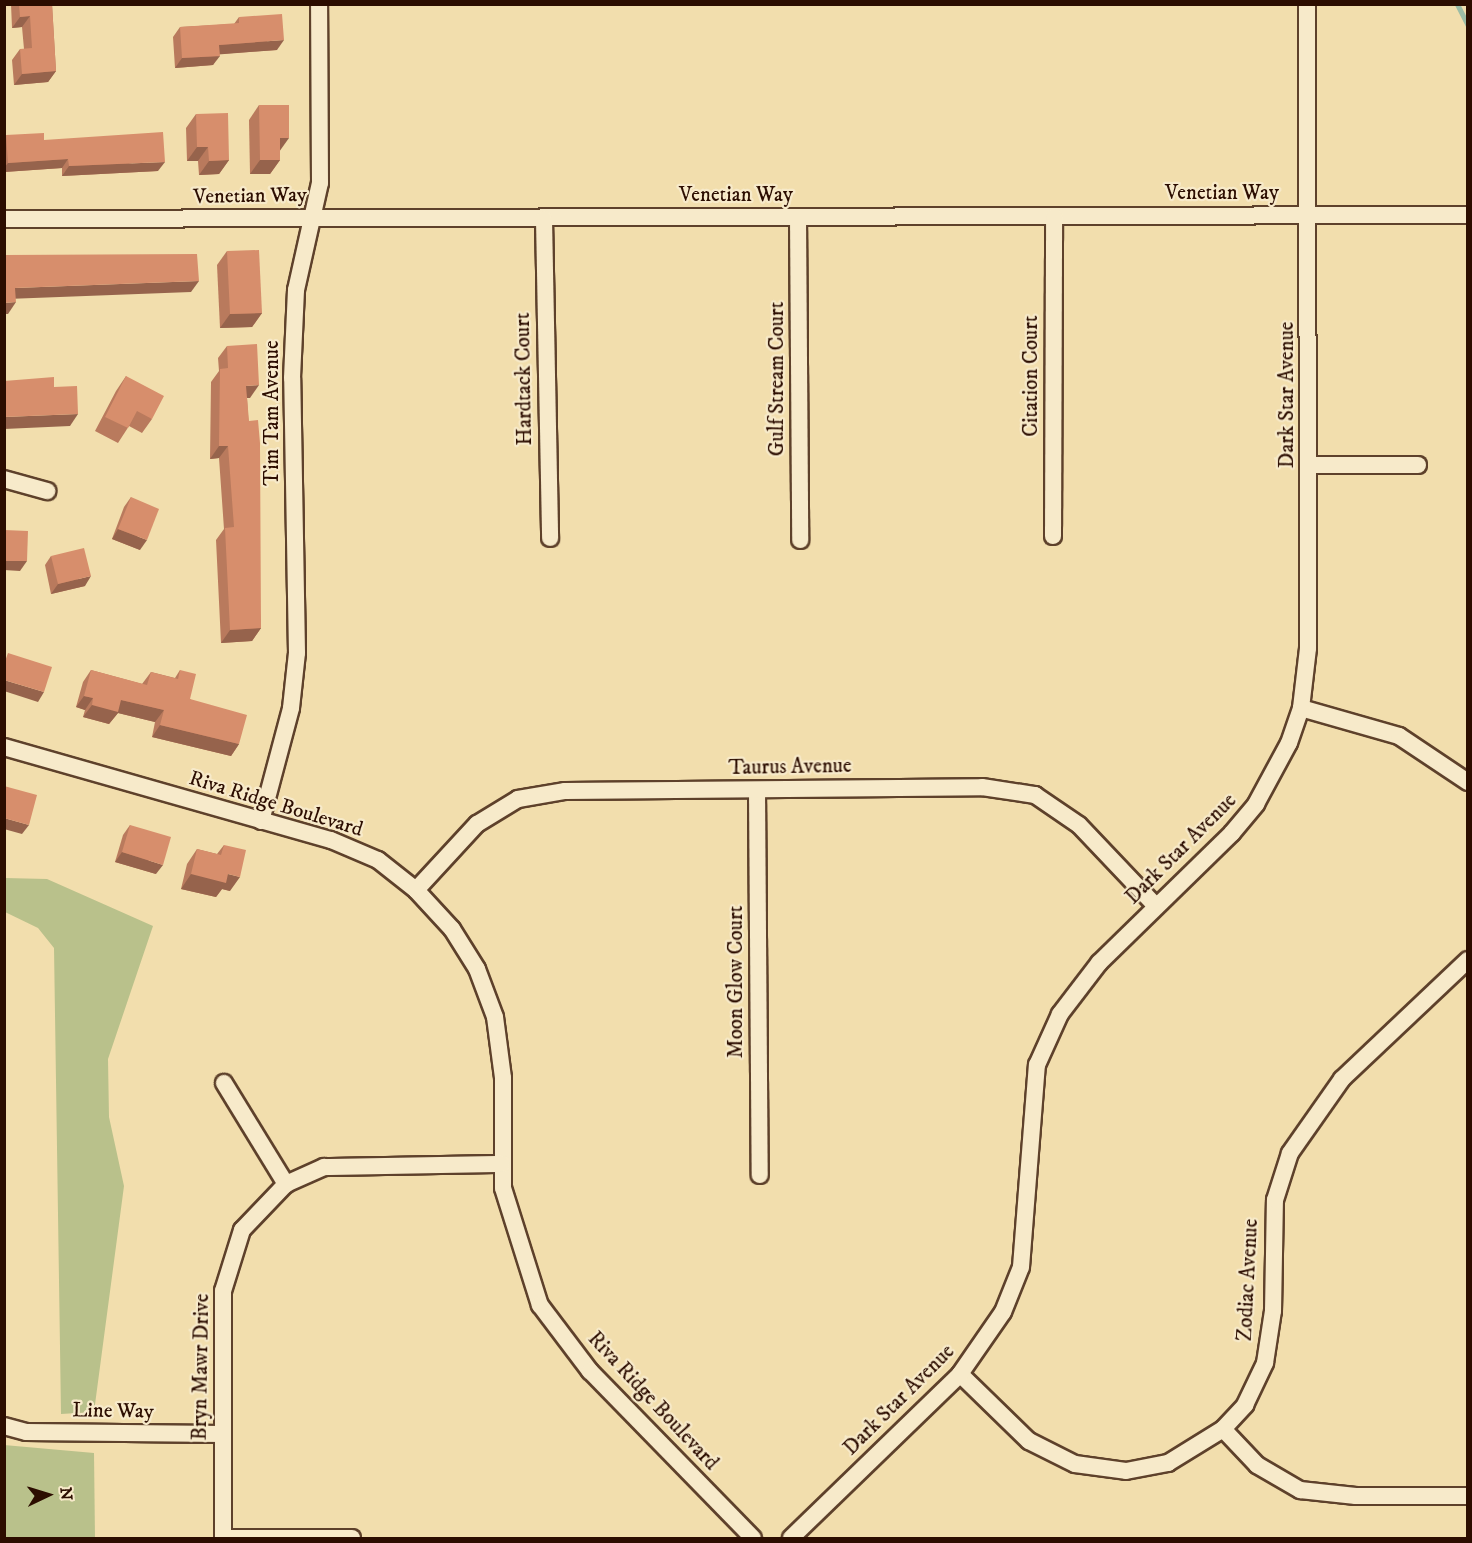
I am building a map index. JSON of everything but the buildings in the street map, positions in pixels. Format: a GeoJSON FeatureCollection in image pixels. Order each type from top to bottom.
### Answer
{"type":"FeatureCollection","features":[{"type":"Feature","properties":{"kind":"street","name":"Tim Tam Avenue"},"geometry":{"type":"LineString","coordinates":[[261,821],[291,708],[297,653],[293,356],[296,290],[315,218],[319,4]]}},
{"type":"Feature","properties":{"kind":"street","name":"Dark Star Avenue"},"geometry":{"type":"LineString","coordinates":[[791,1539],[960,1374],[1003,1312],[1021,1267],[1037,1065],[1060,1014],[1099,963],[1257,804],[1289,743],[1301,708],[1308,648],[1310,465],[1307,4]]}},
{"type":"Feature","properties":{"kind":"street","name":"Venetian Way"},"geometry":{"type":"LineString","coordinates":[[4,219],[1467,215]]}},
{"type":"Feature","properties":{"kind":"street","name":"Gulf Stream Court"},"geometry":{"type":"LineString","coordinates":[[798,217],[800,540]]}},
{"type":"Feature","properties":{"kind":"street","name":"Citation Court"},"geometry":{"type":"LineString","coordinates":[[1053,536],[1054,217]]}},
{"type":"Feature","properties":{"kind":"street","name":"Hardtack Court"},"geometry":{"type":"LineString","coordinates":[[544,219],[550,538]]}},
{"type":"Feature","properties":{"kind":"street"},"geometry":{"type":"LineString","coordinates":[[1310,465],[1418,465]]}},
{"type":"Feature","properties":{"kind":"street"},"geometry":{"type":"LineString","coordinates":[[4,479],[46,491]]}},
{"type":"Feature","properties":{"kind":"street"},"geometry":{"type":"LineString","coordinates":[[1301,708],[1399,736],[1467,782]]}},
{"type":"Feature","properties":{"kind":"street","name":"Riva Ridge Boulevard"},"geometry":{"type":"LineString","coordinates":[[4,747],[261,821],[378,860],[416,890],[453,929],[477,969],[495,1017],[503,1078],[504,1188],[540,1305],[590,1371],[753,1539]]}},
{"type":"Feature","properties":{"kind":"street","name":"Taurus Avenue"},"geometry":{"type":"LineString","coordinates":[[416,890],[477,824],[518,799],[565,791],[982,787],[1035,795],[1079,825],[1156,906]]}},
{"type":"Feature","properties":{"kind":"street","name":"Moon Glow Court"},"geometry":{"type":"LineString","coordinates":[[757,790],[760,1175]]}},
{"type":"Feature","properties":{"kind":"street","name":"Zodiac Avenue"},"geometry":{"type":"LineString","coordinates":[[960,1374],[1029,1441],[1075,1464],[1126,1471],[1168,1463],[1224,1429],[1245,1405],[1265,1364],[1273,1311],[1275,1200],[1290,1153],[1342,1079],[1467,960]]}},
{"type":"Feature","properties":{"kind":"street"},"geometry":{"type":"LineString","coordinates":[[225,1083],[286,1184]]}},
{"type":"Feature","properties":{"kind":"street","name":"Bryn Mawr Drive"},"geometry":{"type":"LineString","coordinates":[[224,1538],[223,1291],[242,1230],[286,1184],[334,1166],[502,1164]]}},
{"type":"Feature","properties":{"kind":"street","name":"Line Way"},"geometry":{"type":"LineString","coordinates":[[4,1426],[26,1432],[222,1434]]}},
{"type":"Feature","properties":{"kind":"street"},"geometry":{"type":"LineString","coordinates":[[1224,1429],[1257,1465],[1300,1490],[1467,1496]]}},
{"type":"Feature","properties":{"kind":"street"},"geometry":{"type":"LineString","coordinates":[[224,1538],[352,1539]]}},
{"type":"Feature","properties":{"kind":"green space"},"geometry":{"type":"Polygon","coordinates":[[[5,878],[47,879],[153,926],[108,1059],[109,1117],[124,1186],[94,1412],[61,1414],[54,948],[38,928],[5,912],[5,878]]]}},
{"type":"Feature","properties":{"kind":"green space"},"geometry":{"type":"Polygon","coordinates":[[[4,1445],[94,1453],[95,1538],[5,1538],[4,1445]]]}},
{"type":"Feature","properties":{"kind":"waterway"},"geometry":{"type":"LineString","coordinates":[[1457,4],[1468,26]]}}]}
